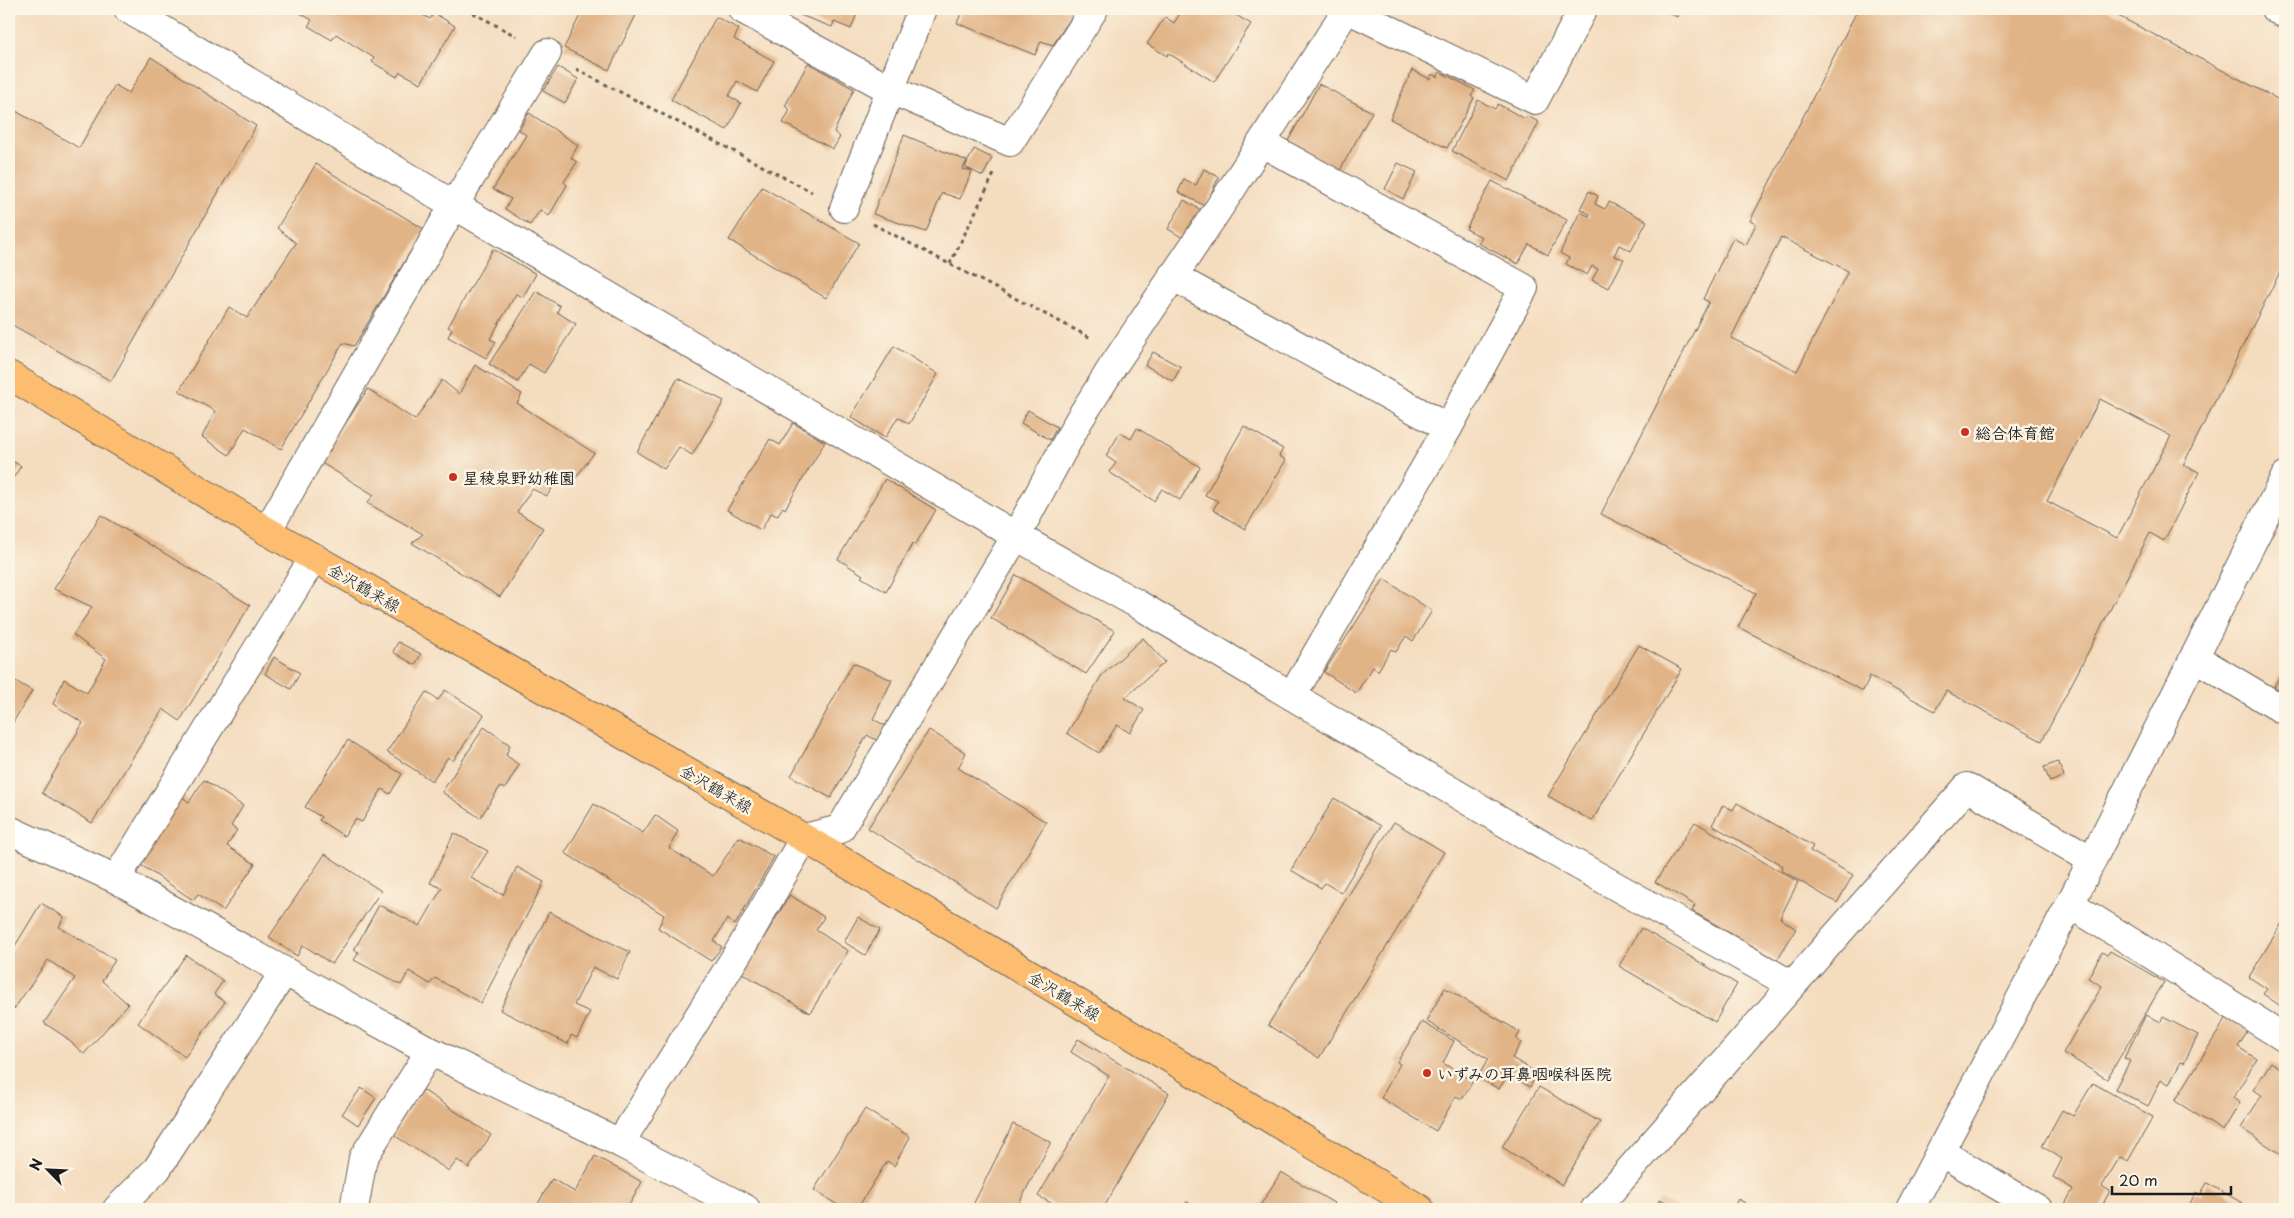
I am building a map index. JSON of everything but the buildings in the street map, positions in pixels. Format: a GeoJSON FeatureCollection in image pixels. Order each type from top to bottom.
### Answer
{"type":"FeatureCollection","features":[{"type":"Feature","properties":{"kind":"main road","name":"金沢鶴来線"},"geometry":{"type":"LineString","coordinates":[[9,375],[267,531],[804,838],[1420,1209]]}},
{"type":"Feature","properties":{"kind":"street"},"geometry":{"type":"LineString","coordinates":[[128,9],[454,205],[1016,536],[1139,605],[1544,846],[1792,986]]}},
{"type":"Feature","properties":{"kind":"street"},"geometry":{"type":"LineString","coordinates":[[742,9],[889,89],[1010,142],[1094,9]]}},
{"type":"Feature","properties":{"kind":"street"},"geometry":{"type":"LineString","coordinates":[[844,208],[889,89],[922,9]]}},
{"type":"Feature","properties":{"kind":"street"},"geometry":{"type":"LineString","coordinates":[[620,1143],[741,948],[804,838],[840,829],[1016,536],[1079,420],[1172,276],[1262,143],[1347,9],[1535,100],[1583,9]]}},
{"type":"Feature","properties":{"kind":"street"},"geometry":{"type":"LineString","coordinates":[[2275,9],[2285,14]]}},
{"type":"Feature","properties":{"kind":"street"},"geometry":{"type":"LineString","coordinates":[[267,531],[454,205],[547,54]]}},
{"type":"Feature","properties":{"kind":"street"},"geometry":{"type":"LineString","coordinates":[[1262,143],[1524,288],[1448,428],[1292,696]]}},
{"type":"Feature","properties":{"kind":"street"},"geometry":{"type":"LineString","coordinates":[[1172,276],[1448,428]]}},
{"type":"Feature","properties":{"kind":"street"},"geometry":{"type":"LineString","coordinates":[[1910,1209],[2070,904],[2285,477]]}},
{"type":"Feature","properties":{"kind":"street"},"geometry":{"type":"LineString","coordinates":[[116,879],[314,557]]}},
{"type":"Feature","properties":{"kind":"street"},"geometry":{"type":"LineString","coordinates":[[2194,657],[2285,712]]}},
{"type":"Feature","properties":{"kind":"street"},"geometry":{"type":"LineString","coordinates":[[1595,1209],[1968,787],[2092,860]]}},
{"type":"Feature","properties":{"kind":"street"},"geometry":{"type":"LineString","coordinates":[[9,830],[116,879],[430,1051],[620,1143],[746,1209]]}},
{"type":"Feature","properties":{"kind":"street"},"geometry":{"type":"LineString","coordinates":[[2070,904],[2285,1038]]}},
{"type":"Feature","properties":{"kind":"street"},"geometry":{"type":"LineString","coordinates":[[116,1209],[157,1169],[284,972]]}},
{"type":"Feature","properties":{"kind":"street"},"geometry":{"type":"LineString","coordinates":[[354,1209],[362,1158],[430,1051]]}},
{"type":"Feature","properties":{"kind":"street"},"geometry":{"type":"LineString","coordinates":[[1940,1152],[2038,1209]]}},
{"type":"Feature","properties":{"kind":"path"},"geometry":{"type":"LineString","coordinates":[[466,9],[547,54]]}},
{"type":"Feature","properties":{"kind":"path"},"geometry":{"type":"LineString","coordinates":[[950,264],[1010,142]]}},
{"type":"Feature","properties":{"kind":"place","name":"総合体育館"},"geometry":{"type":"Point","coordinates":[1965,432]}},
{"type":"Feature","properties":{"kind":"place","name":"星稜泉野幼稚園"},"geometry":{"type":"Point","coordinates":[453,477]}},
{"type":"Feature","properties":{"kind":"place","name":"いずみの耳鼻咽喉科医院"},"geometry":{"type":"Point","coordinates":[1427,1073]}}]}
